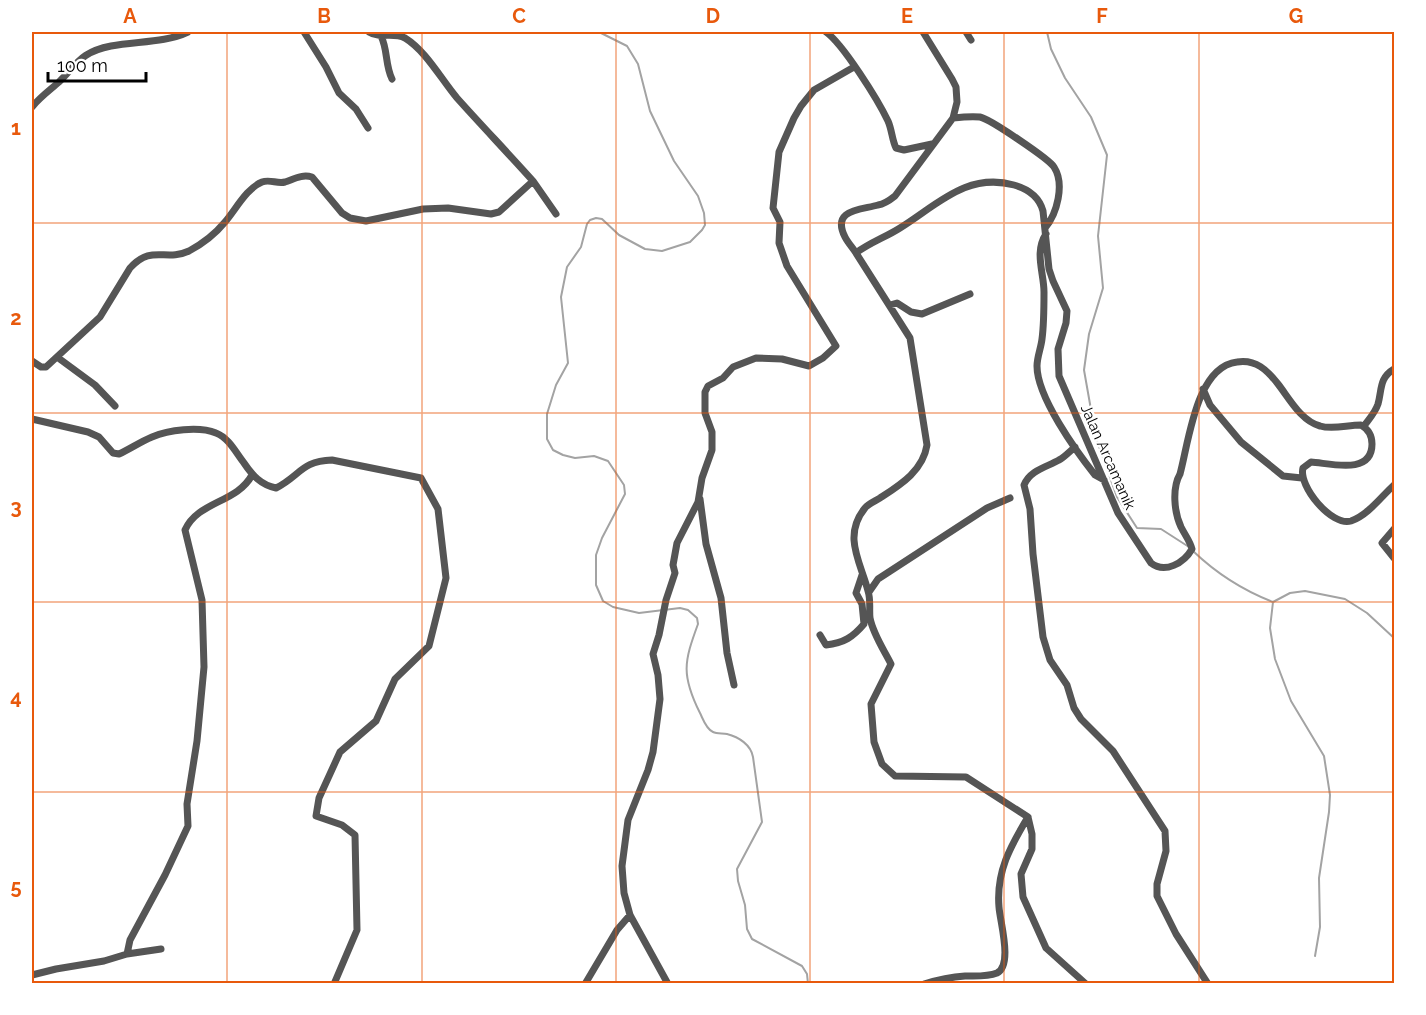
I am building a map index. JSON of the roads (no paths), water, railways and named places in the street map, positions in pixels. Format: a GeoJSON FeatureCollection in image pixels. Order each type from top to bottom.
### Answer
{"type":"FeatureCollection","features":[{"type":"Feature","properties":{"kind":"street"},"geometry":{"type":"LineString","coordinates":[[32,107],[77,61],[93,52],[109,46],[176,37],[188,32]]}},
{"type":"Feature","properties":{"kind":"street"},"geometry":{"type":"LineString","coordinates":[[304,32],[339,93],[356,110],[368,128]]}},
{"type":"Feature","properties":{"kind":"street"},"geometry":{"type":"LineString","coordinates":[[369,32],[381,36],[398,36],[408,40],[533,181],[556,214]]}},
{"type":"Feature","properties":{"kind":"street"},"geometry":{"type":"LineString","coordinates":[[826,32],[838,42],[885,115],[896,148],[904,150],[932,144]]}},
{"type":"Feature","properties":{"kind":"street"},"geometry":{"type":"LineString","coordinates":[[923,32],[956,87],[957,102],[952,118],[895,196],[884,204],[852,209],[843,220],[842,229],[874,285],[890,305],[910,338],[927,445],[920,465],[908,478],[865,508],[857,524],[854,538],[856,559],[869,592],[870,620],[891,664],[871,704],[874,742],[882,764],[895,776],[966,777],[1028,817],[1032,834],[1032,849],[1021,874],[1023,897],[1046,948],[1086,984]]}},
{"type":"Feature","properties":{"kind":"street"},"geometry":{"type":"LineString","coordinates":[[966,32],[971,40]]}},
{"type":"Feature","properties":{"kind":"street"},"geometry":{"type":"LineString","coordinates":[[381,36],[386,48],[388,72],[392,79]]}},
{"type":"Feature","properties":{"kind":"street"},"geometry":{"type":"LineString","coordinates":[[668,984],[630,915],[622,882],[624,842],[628,820],[653,752],[660,699],[653,654],[675,573],[673,565],[678,539],[697,505],[702,478],[712,450],[712,432],[705,413],[704,399],[708,386],[723,378],[733,367],[745,362],[756,358],[782,359],[809,366],[824,358],[836,346],[787,266],[779,243],[780,222],[773,208],[779,152],[797,112],[814,90],[854,67]]}},
{"type":"Feature","properties":{"kind":"street"},"geometry":{"type":"LineString","coordinates":[[952,118],[981,117],[990,121],[1053,165],[1058,178],[1057,198],[1054,215],[1039,247],[1044,292],[1043,327],[1037,368],[1043,391],[1052,410],[1095,475],[1104,480]]}},
{"type":"Feature","properties":{"kind":"street"},"geometry":{"type":"LineString","coordinates":[[32,362],[41,367],[46,366],[100,317],[136,261],[151,254],[176,255],[188,251],[213,234],[254,188],[265,181],[283,183],[298,177],[312,177],[342,213],[358,221],[366,221],[423,209],[448,208],[490,214],[499,212],[533,181]]}},
{"type":"Feature","properties":{"kind":"street","name":"Jalan Arcamanik"},"geometry":{"type":"LineString","coordinates":[[856,253],[901,228],[961,189],[977,182],[1003,182],[1021,187],[1034,194],[1041,204],[1051,276],[1067,311],[1058,349],[1059,376],[1125,527],[1151,563],[1158,568],[1166,568],[1185,558],[1192,546],[1178,518],[1176,481],[1180,474],[1203,389],[1217,370],[1239,362],[1251,362],[1269,372],[1303,415],[1314,423],[1327,427],[1364,426]]}},
{"type":"Feature","properties":{"kind":"street"},"geometry":{"type":"LineString","coordinates":[[890,305],[897,303],[919,315],[970,294]]}},
{"type":"Feature","properties":{"kind":"street"},"geometry":{"type":"LineString","coordinates":[[57,357],[95,385],[115,406]]}},
{"type":"Feature","properties":{"kind":"street"},"geometry":{"type":"LineString","coordinates":[[1395,369],[1388,373],[1382,381],[1376,410],[1364,426],[1372,442],[1371,452],[1365,460],[1357,465],[1349,466],[1307,462],[1303,468],[1302,478],[1306,489],[1334,518],[1343,522],[1350,522],[1368,511],[1395,485]]}},
{"type":"Feature","properties":{"kind":"street"},"geometry":{"type":"LineString","coordinates":[[1203,389],[1210,405],[1247,447],[1283,476],[1302,478]]}},
{"type":"Feature","properties":{"kind":"street"},"geometry":{"type":"LineString","coordinates":[[32,419],[88,432],[99,437],[113,453],[119,454],[153,436],[196,430],[216,433],[229,442],[252,474],[266,486],[276,488],[305,466],[319,460],[332,460],[421,478],[438,509],[446,578],[429,646],[395,679],[376,721],[340,752],[319,798],[316,816],[342,825],[355,836],[357,930],[334,984]]}},
{"type":"Feature","properties":{"kind":"street"},"geometry":{"type":"LineString","coordinates":[[1075,447],[1060,459],[1027,478],[1024,484],[1030,508],[1043,636],[1050,660],[1067,686],[1074,708],[1081,719],[1113,751],[1165,831],[1166,851],[1157,884],[1157,896],[1176,934],[1208,984]]}},
{"type":"Feature","properties":{"kind":"street"},"geometry":{"type":"LineString","coordinates":[[128,954],[130,940],[188,826],[187,804],[201,706],[204,647],[202,600],[185,530],[189,522],[201,511],[235,494],[252,474]]}},
{"type":"Feature","properties":{"kind":"street"},"geometry":{"type":"LineString","coordinates":[[698,494],[703,507],[706,544],[721,598],[727,653],[734,685]]}},
{"type":"Feature","properties":{"kind":"street"},"geometry":{"type":"LineString","coordinates":[[869,592],[878,579],[987,508],[1010,498]]}},
{"type":"Feature","properties":{"kind":"street"},"geometry":{"type":"LineString","coordinates":[[1395,529],[1382,543],[1395,558]]}},
{"type":"Feature","properties":{"kind":"street"},"geometry":{"type":"LineString","coordinates":[[820,635],[826,645],[841,643],[854,635],[864,624],[862,604],[856,593],[862,575]]}},
{"type":"Feature","properties":{"kind":"street"},"geometry":{"type":"LineString","coordinates":[[924,984],[962,976],[985,976],[1002,969],[1005,951],[999,908],[999,880],[1001,869],[1028,817]]}},
{"type":"Feature","properties":{"kind":"street"},"geometry":{"type":"LineString","coordinates":[[585,984],[617,930],[630,915]]}},
{"type":"Feature","properties":{"kind":"street"},"geometry":{"type":"LineString","coordinates":[[32,975],[161,949]]}},
{"type":"Feature","properties":{"kind":"waterway"},"geometry":{"type":"LineString","coordinates":[[599,32],[627,46],[638,64],[650,111],[674,161],[698,196],[704,213],[705,225],[690,242],[662,251],[645,249],[619,235],[602,219],[596,218],[587,224],[581,247],[567,267],[561,297],[568,363],[556,385],[547,414],[547,439],[553,450],[563,455],[575,458],[594,456],[608,461],[624,485],[625,494],[602,538],[596,555],[596,585],[603,601],[613,607],[639,613],[680,608],[688,610],[697,618],[698,624],[687,659],[687,678],[694,700],[708,729],[740,739],[750,749],[753,757],[762,822],[737,869],[745,905],[747,929],[752,939],[802,966],[807,974],[808,984]]}},
{"type":"Feature","properties":{"kind":"waterway"},"geometry":{"type":"LineString","coordinates":[[1047,32],[1051,49],[1065,78],[1091,117],[1107,155],[1098,236],[1103,288],[1089,334],[1084,370],[1096,438],[1117,497],[1137,528],[1161,529],[1189,547]]}},
{"type":"Feature","properties":{"kind":"waterway"},"geometry":{"type":"LineString","coordinates":[[1193,551],[1230,580],[1273,602],[1290,593],[1305,591],[1345,599],[1367,613],[1394,638]]}},
{"type":"Feature","properties":{"kind":"waterway"},"geometry":{"type":"LineString","coordinates":[[1273,602],[1270,628],[1275,659],[1291,701],[1324,756],[1330,795],[1319,878],[1320,927],[1315,956]]}}]}
